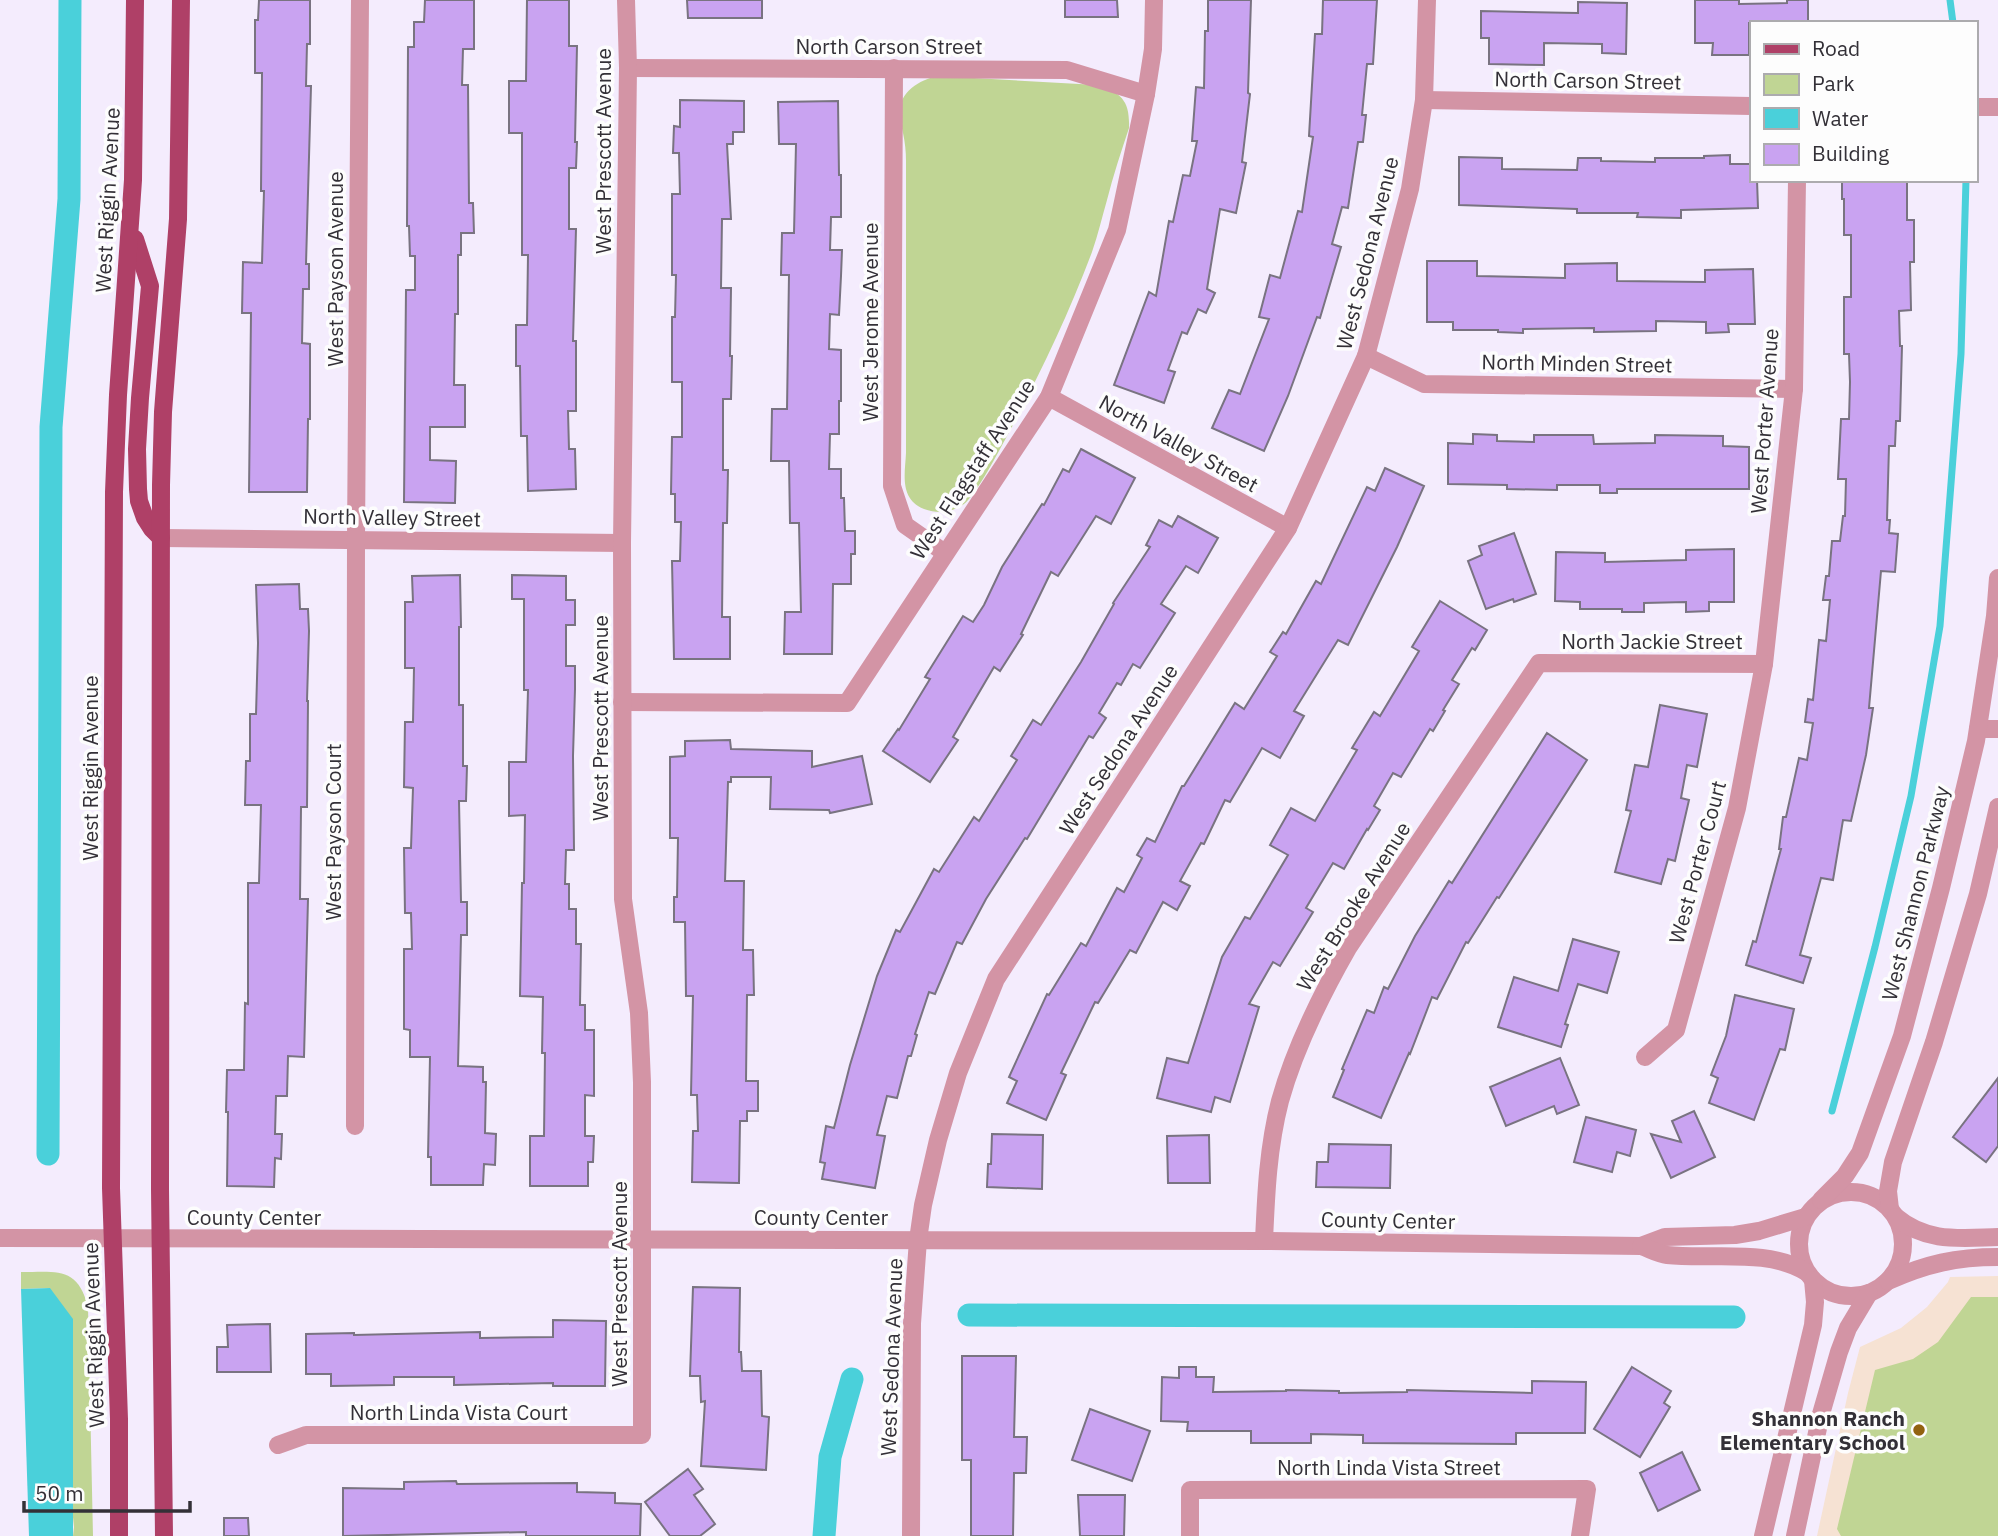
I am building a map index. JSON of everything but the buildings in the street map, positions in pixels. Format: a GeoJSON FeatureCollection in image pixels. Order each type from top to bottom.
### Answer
{"type":"FeatureCollection","features":[{"type":"Feature","properties":{"kind":"main road","name":"West Riggin Avenue"},"geometry":{"type":"LineString","coordinates":[[119,1536],[119,1419],[111,1174],[115,467],[131,227],[135,0]]}},
{"type":"Feature","properties":{"kind":"main road"},"geometry":{"type":"LineString","coordinates":[[164,1536],[159,797],[161,538],[163,412],[178,207],[181,0]]}},
{"type":"Feature","properties":{"kind":"main road"},"geometry":{"type":"LineString","coordinates":[[131,227],[150,286],[137,449],[139,501],[148,524],[161,538]]}},
{"type":"Feature","properties":{"kind":"street","name":"West Payson Avenue"},"geometry":{"type":"LineString","coordinates":[[356,539],[360,0]]}},
{"type":"Feature","properties":{"kind":"street","name":"West Prescott Avenue"},"geometry":{"type":"LineString","coordinates":[[626,0],[628,68],[622,543],[623,899],[639,1013],[642,1082],[642,1435]]}},
{"type":"Feature","properties":{"kind":"street","name":"West Flagstaff Avenue"},"geometry":{"type":"LineString","coordinates":[[622,702],[847,703],[1049,397],[1116,230],[1146,94],[1153,48],[1154,0]]}},
{"type":"Feature","properties":{"kind":"street","name":"West Sedona Avenue"},"geometry":{"type":"LineString","coordinates":[[911,1536],[912,1323],[918,1240],[938,1140],[958,1073],[996,979],[1288,528],[1366,356],[1410,189],[1424,100],[1427,0]]}},
{"type":"Feature","properties":{"kind":"street","name":"North Carson Street"},"geometry":{"type":"LineString","coordinates":[[628,68],[1067,70],[1146,94]]}},
{"type":"Feature","properties":{"kind":"street","name":"West Jerome Avenue"},"geometry":{"type":"LineString","coordinates":[[894,68],[892,486],[905,525],[945,553]]}},
{"type":"Feature","properties":{"kind":"street","name":"North Carson Street"},"geometry":{"type":"LineString","coordinates":[[1424,100],[1750,106]]}},
{"type":"Feature","properties":{"kind":"street"},"geometry":{"type":"LineString","coordinates":[[1977,107],[1998,107]]}},
{"type":"Feature","properties":{"kind":"street","name":"West Porter Avenue"},"geometry":{"type":"LineString","coordinates":[[1764,664],[1794,389],[1797,182]]}},
{"type":"Feature","properties":{"kind":"street","name":"North Minden Street"},"geometry":{"type":"LineString","coordinates":[[1366,356],[1424,384],[1794,389]]}},
{"type":"Feature","properties":{"kind":"street","name":"North Valley Street"},"geometry":{"type":"LineString","coordinates":[[1049,397],[1288,528]]}},
{"type":"Feature","properties":{"kind":"street","name":"North Valley Street"},"geometry":{"type":"LineString","coordinates":[[161,538],[622,543]]}},
{"type":"Feature","properties":{"kind":"street","name":"West Payson Court"},"geometry":{"type":"LineString","coordinates":[[355,1126],[356,539]]}},
{"type":"Feature","properties":{"kind":"street","name":"West Shannon Parkway"},"geometry":{"type":"LineString","coordinates":[[1821,1200],[1845,1176],[1860,1153],[1902,1036],[1941,888],[1978,729],[1998,578]]}},
{"type":"Feature","properties":{"kind":"street","name":"North Jackie Street"},"geometry":{"type":"LineString","coordinates":[[1539,663],[1764,664]]}},
{"type":"Feature","properties":{"kind":"street","name":"West Brooke Avenue"},"geometry":{"type":"LineString","coordinates":[[1264,1241],[1266,1184],[1280,1103],[1289,1072],[1325,988],[1348,948],[1539,663]]}},
{"type":"Feature","properties":{"kind":"street","name":"West Porter Court"},"geometry":{"type":"LineString","coordinates":[[1645,1057],[1676,1030],[1737,808],[1764,664]]}},
{"type":"Feature","properties":{"kind":"street"},"geometry":{"type":"LineString","coordinates":[[1978,729],[1998,729]]}},
{"type":"Feature","properties":{"kind":"street"},"geometry":{"type":"LineString","coordinates":[[1888,1281],[1899,1265],[1903,1246],[1902,1231],[1893,1213],[1888,1191],[1893,1161],[1934,1042],[1978,894],[1998,807]]}},
{"type":"Feature","properties":{"kind":"street"},"geometry":{"type":"LineString","coordinates":[[1998,1237],[1931,1236],[1913,1230],[1878,1199],[1860,1192],[1840,1192],[1821,1200],[1805,1217],[1798,1243],[1801,1262],[1810,1276],[1826,1290],[1841,1296],[1869,1293],[1888,1281],[1942,1261],[1998,1257]]}},
{"type":"Feature","properties":{"kind":"street","name":"County Center"},"geometry":{"type":"LineString","coordinates":[[1642,1246],[1665,1237],[1735,1235],[1759,1231],[1805,1217]]}},
{"type":"Feature","properties":{"kind":"street","name":"County Center"},"geometry":{"type":"LineString","coordinates":[[0,1238],[1264,1241],[1642,1246],[1664,1255],[1780,1261],[1810,1276]]}},
{"type":"Feature","properties":{"kind":"street"},"geometry":{"type":"LineString","coordinates":[[1763,1536],[1813,1325],[1815,1302],[1810,1276]]}},
{"type":"Feature","properties":{"kind":"street"},"geometry":{"type":"LineString","coordinates":[[1795,1536],[1821,1414],[1839,1352],[1848,1328],[1869,1293]]}},
{"type":"Feature","properties":{"kind":"street","name":"North Linda Vista Court"},"geometry":{"type":"LineString","coordinates":[[278,1445],[306,1435],[642,1435]]}},
{"type":"Feature","properties":{"kind":"street","name":"North Linda Vista Street"},"geometry":{"type":"LineString","coordinates":[[1190,1536],[1190,1490],[1587,1489],[1580,1536]]}},
{"type":"Feature","properties":{"kind":"shaded area","name":"Shannon Ranch Elementary School"},"geometry":{"type":"Polygon","coordinates":[[[1998,1276],[1998,1536],[1817,1536],[1860,1347],[1901,1328],[1927,1307],[1950,1277],[1998,1276]]]}},
{"type":"Feature","properties":{"kind":"green space"},"geometry":{"type":"Polygon","coordinates":[[[939,76],[1097,85],[1113,91],[1123,99],[1128,111],[1129,128],[1092,252],[1042,368],[999,452],[975,492],[959,507],[934,512],[916,505],[910,499],[905,485],[906,158],[899,116],[902,100],[911,89],[924,80],[939,76]]]}},
{"type":"Feature","properties":{"kind":"green space"},"geometry":{"type":"Polygon","coordinates":[[[21,1272],[55,1272],[72,1278],[84,1294],[88,1307],[93,1536],[73,1536],[50,1288],[21,1289],[21,1272]]]}},
{"type":"Feature","properties":{"kind":"green space","name":"Shannon Ranch Elementary School"},"geometry":{"type":"Polygon","coordinates":[[[1971,1297],[1998,1297],[1998,1536],[1841,1536],[1837,1529],[1875,1370],[1913,1359],[1938,1342],[1971,1297]]]}},
{"type":"Feature","properties":{"kind":"water"},"geometry":{"type":"Polygon","coordinates":[[[50,1288],[73,1319],[73,1536],[29,1536],[21,1289],[50,1288]]]}},
{"type":"Feature","properties":{"kind":"waterway"},"geometry":{"type":"LineString","coordinates":[[48,1154],[51,427],[69,199],[70,0]]}},
{"type":"Feature","properties":{"kind":"waterway"},"geometry":{"type":"LineString","coordinates":[[1950,0],[1953,21]]}},
{"type":"Feature","properties":{"kind":"waterway"},"geometry":{"type":"LineString","coordinates":[[1832,1111],[1911,796],[1940,626],[1961,354],[1966,182]]}},
{"type":"Feature","properties":{"kind":"waterway"},"geometry":{"type":"LineString","coordinates":[[969,1315],[1734,1317]]}},
{"type":"Feature","properties":{"kind":"waterway"},"geometry":{"type":"LineString","coordinates":[[824,1536],[830,1457],[852,1379]]}},
{"type":"Feature","properties":{"kind":"place","name":"Shannon Ranch Elementary School"},"geometry":{"type":"Point","coordinates":[1919,1430]}}]}
